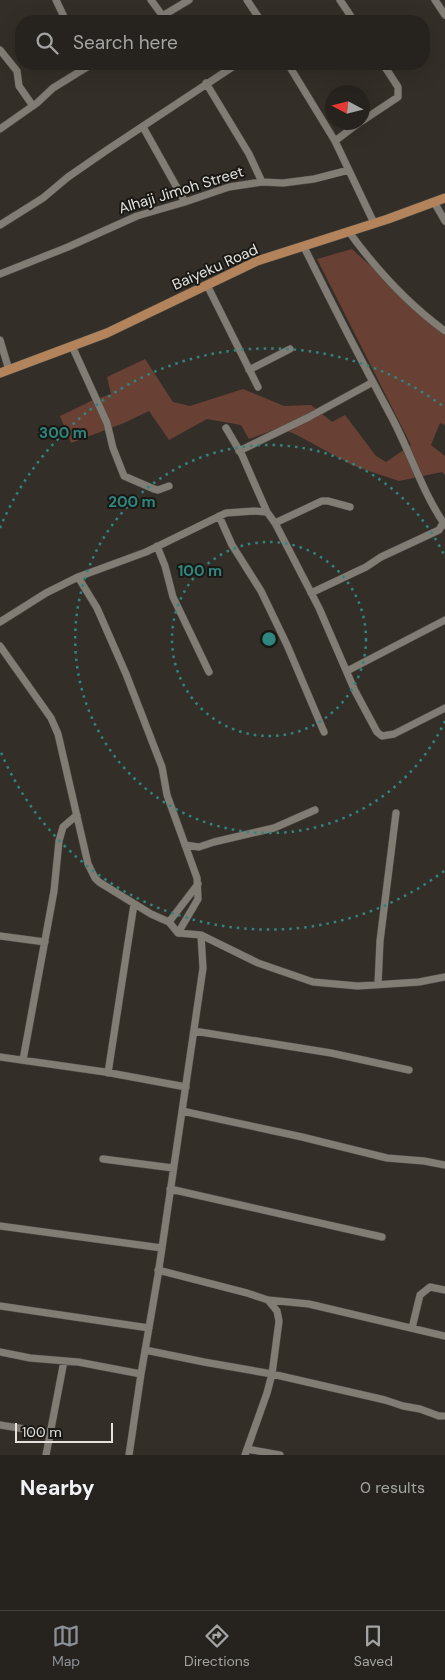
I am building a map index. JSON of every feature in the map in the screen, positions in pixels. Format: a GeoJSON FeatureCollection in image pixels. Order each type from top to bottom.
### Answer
{"type":"FeatureCollection","features":[{"type":"Feature","properties":{"kind":"main road","name":"Baiyeku Road"},"geometry":{"type":"LineString","coordinates":[[0,373],[107,333],[257,261],[349,232],[445,198]]}},
{"type":"Feature","properties":{"kind":"street"},"geometry":{"type":"LineString","coordinates":[[56,0],[63,15]]}},
{"type":"Feature","properties":{"kind":"street"},"geometry":{"type":"LineString","coordinates":[[151,0],[162,15],[189,0]]}},
{"type":"Feature","properties":{"kind":"street"},"geometry":{"type":"LineString","coordinates":[[248,0],[257,15]]}},
{"type":"Feature","properties":{"kind":"street"},"geometry":{"type":"LineString","coordinates":[[340,0],[350,15]]}},
{"type":"Feature","properties":{"kind":"street"},"geometry":{"type":"LineString","coordinates":[[435,0],[445,16]]}},
{"type":"Feature","properties":{"kind":"street"},"geometry":{"type":"LineString","coordinates":[[0,50],[15,69]]}},
{"type":"Feature","properties":{"kind":"street"},"geometry":{"type":"LineString","coordinates":[[16,70],[19,86],[33,106]]}},
{"type":"Feature","properties":{"kind":"street"},"geometry":{"type":"LineString","coordinates":[[0,129],[33,106],[53,88],[82,70]]}},
{"type":"Feature","properties":{"kind":"street"},"geometry":{"type":"LineString","coordinates":[[0,224],[38,202],[74,174],[227,70]]}},
{"type":"Feature","properties":{"kind":"street"},"geometry":{"type":"LineString","coordinates":[[292,70],[335,141],[374,223]]}},
{"type":"Feature","properties":{"kind":"street"},"geometry":{"type":"LineString","coordinates":[[370,116],[399,95],[398,87],[387,70]]}},
{"type":"Feature","properties":{"kind":"street"},"geometry":{"type":"LineString","coordinates":[[206,83],[249,154],[262,182]]}},
{"type":"Feature","properties":{"kind":"street"},"geometry":{"type":"LineString","coordinates":[[143,127],[185,202]]}},
{"type":"Feature","properties":{"kind":"street"},"geometry":{"type":"LineString","coordinates":[[335,141],[350,130]]}},
{"type":"Feature","properties":{"kind":"street","name":"Alhaji Jimoh Street"},"geometry":{"type":"LineString","coordinates":[[0,274],[68,247],[131,218],[229,187],[262,182],[283,183],[314,179],[349,170]]}},
{"type":"Feature","properties":{"kind":"street"},"geometry":{"type":"LineString","coordinates":[[434,202],[445,220]]}},
{"type":"Feature","properties":{"kind":"street"},"geometry":{"type":"LineString","coordinates":[[349,232],[365,254],[424,315],[445,331]]}},
{"type":"Feature","properties":{"kind":"street"},"geometry":{"type":"LineString","coordinates":[[304,247],[391,416],[443,527],[385,554],[366,567],[311,593]]}},
{"type":"Feature","properties":{"kind":"street"},"geometry":{"type":"LineString","coordinates":[[207,285],[258,387]]}},
{"type":"Feature","properties":{"kind":"street"},"geometry":{"type":"LineString","coordinates":[[0,340],[9,370]]}},
{"type":"Feature","properties":{"kind":"street"},"geometry":{"type":"LineString","coordinates":[[72,346],[107,423],[113,448],[124,476],[158,490],[169,486]]}},
{"type":"Feature","properties":{"kind":"street"},"geometry":{"type":"LineString","coordinates":[[250,370],[290,350]]}},
{"type":"Feature","properties":{"kind":"street"},"geometry":{"type":"LineString","coordinates":[[239,451],[373,382]]}},
{"type":"Feature","properties":{"kind":"street"},"geometry":{"type":"LineString","coordinates":[[226,428],[239,451],[266,512],[275,523],[311,593],[377,732],[382,736],[394,734],[445,708]]}},
{"type":"Feature","properties":{"kind":"street"},"geometry":{"type":"LineString","coordinates":[[275,523],[322,501],[350,507]]}},
{"type":"Feature","properties":{"kind":"street"},"geometry":{"type":"LineString","coordinates":[[0,622],[46,593],[78,577],[157,546],[219,516],[232,512],[266,512]]}},
{"type":"Feature","properties":{"kind":"street"},"geometry":{"type":"LineString","coordinates":[[219,516],[232,545],[257,584],[287,645],[324,732]]}},
{"type":"Feature","properties":{"kind":"street"},"geometry":{"type":"LineString","coordinates":[[157,546],[165,566],[173,597],[208,672]]}},
{"type":"Feature","properties":{"kind":"street"},"geometry":{"type":"LineString","coordinates":[[78,577],[97,608],[126,674],[162,767],[167,795],[197,878],[198,899],[178,933]]}},
{"type":"Feature","properties":{"kind":"street"},"geometry":{"type":"LineString","coordinates":[[347,671],[445,620]]}},
{"type":"Feature","properties":{"kind":"street"},"geometry":{"type":"LineString","coordinates":[[0,646],[51,718],[60,742],[88,864],[95,878],[134,904],[169,922],[178,933],[201,935],[258,963],[313,982],[358,986],[419,982],[445,977]]}},
{"type":"Feature","properties":{"kind":"street"},"geometry":{"type":"LineString","coordinates":[[185,845],[199,847],[274,828],[315,810]]}},
{"type":"Feature","properties":{"kind":"street"},"geometry":{"type":"LineString","coordinates":[[378,984],[380,941],[396,813]]}},
{"type":"Feature","properties":{"kind":"street"},"geometry":{"type":"LineString","coordinates":[[23,1060],[54,891],[59,841],[63,827],[77,815]]}},
{"type":"Feature","properties":{"kind":"street"},"geometry":{"type":"LineString","coordinates":[[191,860],[199,847]]}},
{"type":"Feature","properties":{"kind":"street"},"geometry":{"type":"LineString","coordinates":[[169,922],[198,884]]}},
{"type":"Feature","properties":{"kind":"street"},"geometry":{"type":"LineString","coordinates":[[108,1073],[134,904]]}},
{"type":"Feature","properties":{"kind":"street"},"geometry":{"type":"LineString","coordinates":[[129,1455],[162,1248],[203,968],[201,935]]}},
{"type":"Feature","properties":{"kind":"street"},"geometry":{"type":"LineString","coordinates":[[0,936],[45,942]]}},
{"type":"Feature","properties":{"kind":"street"},"geometry":{"type":"LineString","coordinates":[[194,1031],[331,1053],[409,1070]]}},
{"type":"Feature","properties":{"kind":"street"},"geometry":{"type":"LineString","coordinates":[[0,1057],[186,1087]]}},
{"type":"Feature","properties":{"kind":"street"},"geometry":{"type":"LineString","coordinates":[[182,1111],[302,1137],[380,1157],[445,1165]]}},
{"type":"Feature","properties":{"kind":"street"},"geometry":{"type":"LineString","coordinates":[[102,1159],[173,1168]]}},
{"type":"Feature","properties":{"kind":"street"},"geometry":{"type":"LineString","coordinates":[[170,1189],[382,1237]]}},
{"type":"Feature","properties":{"kind":"street"},"geometry":{"type":"LineString","coordinates":[[0,1226],[162,1248]]}},
{"type":"Feature","properties":{"kind":"street"},"geometry":{"type":"LineString","coordinates":[[158,1270],[268,1300],[308,1304],[445,1336]]}},
{"type":"Feature","properties":{"kind":"street"},"geometry":{"type":"LineString","coordinates":[[412,1328],[420,1295],[430,1287],[445,1290]]}},
{"type":"Feature","properties":{"kind":"street"},"geometry":{"type":"LineString","coordinates":[[268,1300],[278,1310],[279,1320],[272,1374],[246,1452],[280,1455]]}},
{"type":"Feature","properties":{"kind":"street"},"geometry":{"type":"LineString","coordinates":[[0,1306],[148,1328]]}},
{"type":"Feature","properties":{"kind":"street"},"geometry":{"type":"LineString","coordinates":[[145,1350],[272,1374],[385,1400],[443,1416]]}},
{"type":"Feature","properties":{"kind":"street"},"geometry":{"type":"LineString","coordinates":[[0,1352],[30,1358],[78,1362],[141,1374]]}},
{"type":"Feature","properties":{"kind":"street"},"geometry":{"type":"LineString","coordinates":[[46,1455],[64,1361]]}},
{"type":"Feature","properties":{"kind":"street"},"geometry":{"type":"LineString","coordinates":[[0,1425],[22,1427],[49,1433]]}},
{"type":"Feature","properties":{"kind":"shaded area"},"geometry":{"type":"Polygon","coordinates":[[[352,249],[445,334],[445,425],[440,423],[431,445],[445,456],[445,475],[442,472],[399,481],[354,466],[295,434],[279,428],[249,439],[241,425],[207,419],[169,440],[149,411],[124,423],[71,443],[60,416],[111,394],[107,377],[145,359],[173,402],[190,406],[243,389],[284,406],[311,405],[332,422],[345,415],[376,456],[386,462],[411,445],[317,259],[352,249]]]}}]}
